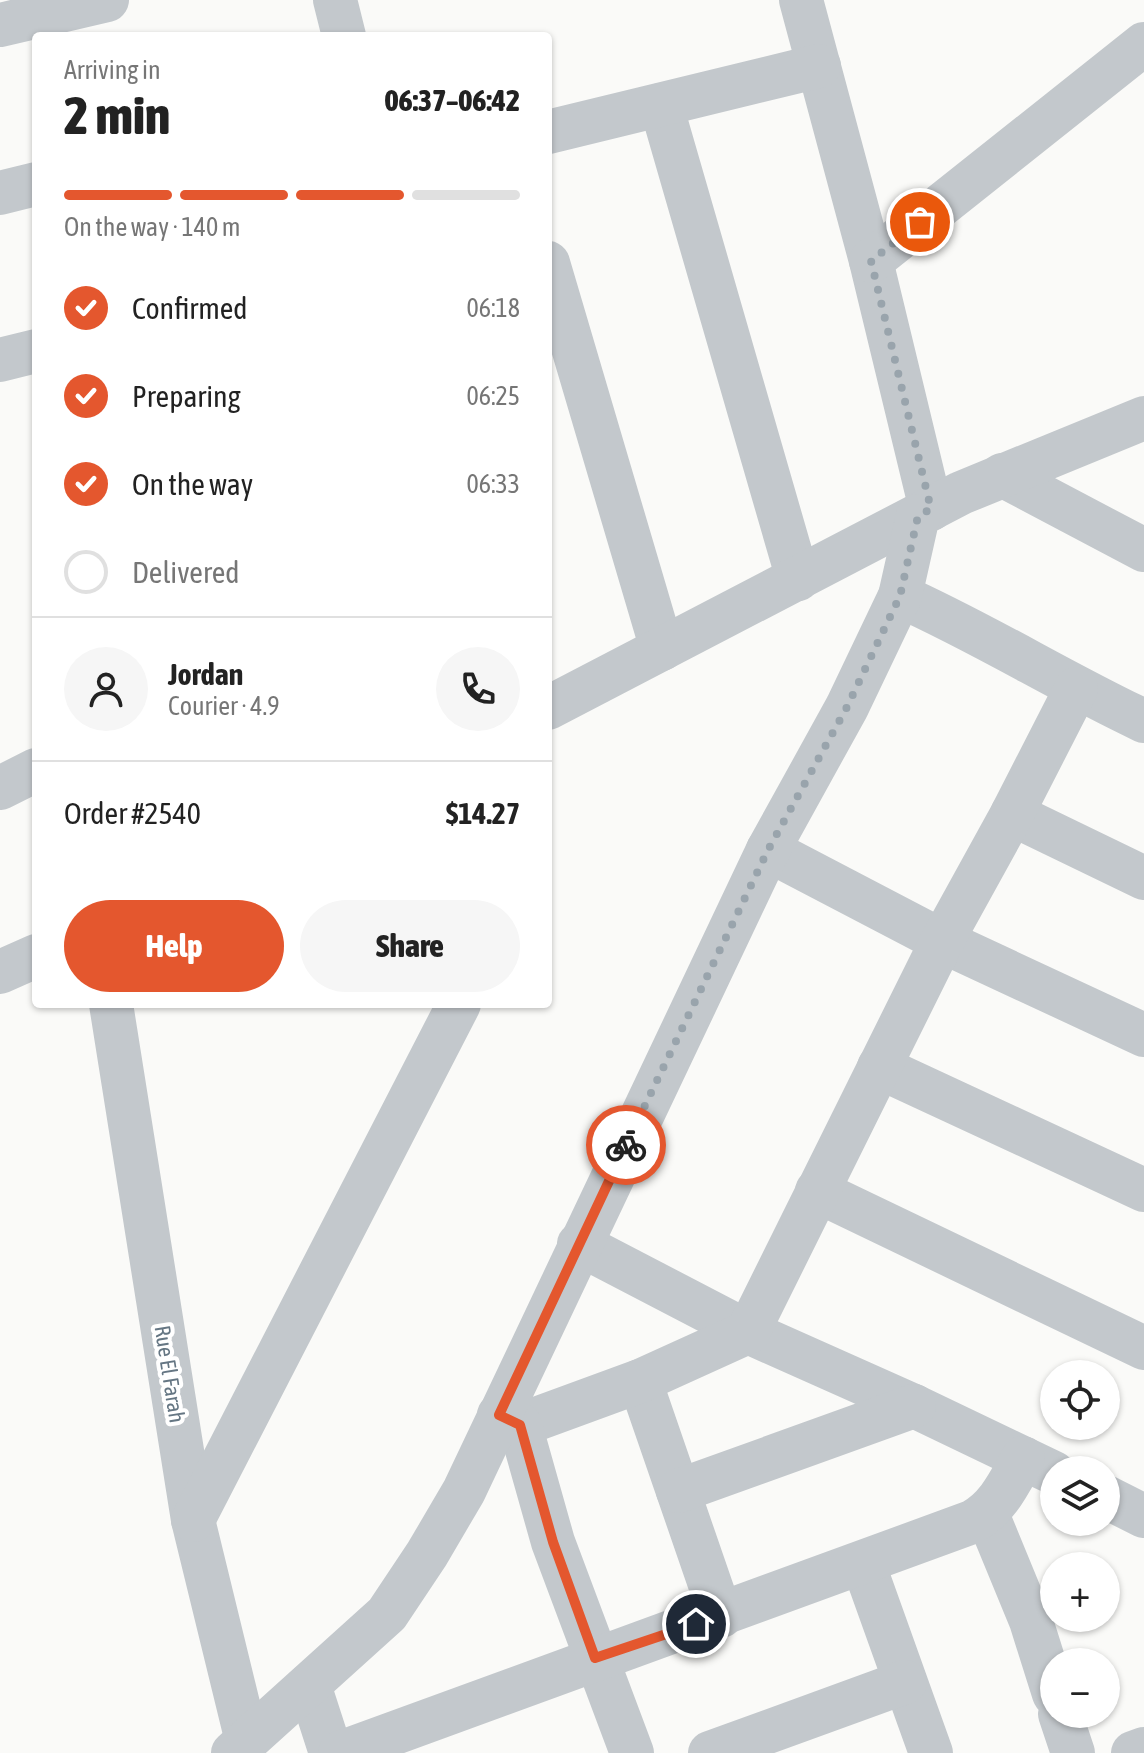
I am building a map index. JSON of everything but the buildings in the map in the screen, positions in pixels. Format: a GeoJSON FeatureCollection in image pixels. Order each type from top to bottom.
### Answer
{"type":"FeatureCollection","features":[{"type":"Feature","properties":{"kind":"street"},"geometry":{"type":"LineString","coordinates":[[0,25],[107,0]]}},
{"type":"Feature","properties":{"kind":"street"},"geometry":{"type":"LineString","coordinates":[[335,0],[343,32]]}},
{"type":"Feature","properties":{"kind":"street"},"geometry":{"type":"LineString","coordinates":[[240,1747],[387,1614],[510,1420],[579,1244],[768,850],[847,707],[900,596],[924,513],[871,261],[801,0]]}},
{"type":"Feature","properties":{"kind":"street"},"geometry":{"type":"LineString","coordinates":[[871,261],[1144,44]]}},
{"type":"Feature","properties":{"kind":"street"},"geometry":{"type":"LineString","coordinates":[[552,131],[819,66]]}},
{"type":"Feature","properties":{"kind":"street"},"geometry":{"type":"LineString","coordinates":[[661,105],[798,579]]}},
{"type":"Feature","properties":{"kind":"street"},"geometry":{"type":"LineString","coordinates":[[0,193],[32,185]]}},
{"type":"Feature","properties":{"kind":"street"},"geometry":{"type":"LineString","coordinates":[[552,277],[662,649]]}},
{"type":"Feature","properties":{"kind":"street"},"geometry":{"type":"LineString","coordinates":[[0,360],[32,352]]}},
{"type":"Feature","properties":{"kind":"street"},"geometry":{"type":"LineString","coordinates":[[552,706],[961,493],[1144,418]]}},
{"type":"Feature","properties":{"kind":"street"},"geometry":{"type":"LineString","coordinates":[[1002,475],[1144,550]]}},
{"type":"Feature","properties":{"kind":"street"},"geometry":{"type":"LineString","coordinates":[[900,596],[940,614],[1076,689],[1144,721]]}},
{"type":"Feature","properties":{"kind":"street"},"geometry":{"type":"LineString","coordinates":[[510,1420],[640,1381],[748,1332],[942,941],[1076,689]]}},
{"type":"Feature","properties":{"kind":"street"},"geometry":{"type":"LineString","coordinates":[[0,788],[32,772]]}},
{"type":"Feature","properties":{"kind":"street"},"geometry":{"type":"LineString","coordinates":[[1012,814],[1144,878]]}},
{"type":"Feature","properties":{"kind":"street"},"geometry":{"type":"LineString","coordinates":[[768,850],[942,941],[1144,1035]]}},
{"type":"Feature","properties":{"kind":"street"},"geometry":{"type":"LineString","coordinates":[[0,972],[32,958]]}},
{"type":"Feature","properties":{"kind":"street","name":"Rue El Farah"},"geometry":{"type":"LineString","coordinates":[[112,1008],[193,1520],[240,1747]]}},
{"type":"Feature","properties":{"kind":"street"},"geometry":{"type":"LineString","coordinates":[[193,1520],[457,1008]]}},
{"type":"Feature","properties":{"kind":"street"},"geometry":{"type":"LineString","coordinates":[[879,1067],[1144,1190]]}},
{"type":"Feature","properties":{"kind":"street"},"geometry":{"type":"LineString","coordinates":[[817,1191],[1144,1348]]}},
{"type":"Feature","properties":{"kind":"street"},"geometry":{"type":"LineString","coordinates":[[340,1753],[595,1658],[721,1616],[987,1514],[1039,1466],[748,1332],[579,1244]]}},
{"type":"Feature","properties":{"kind":"street"},"geometry":{"type":"LineString","coordinates":[[640,1381],[721,1616]]}},
{"type":"Feature","properties":{"kind":"street"},"geometry":{"type":"LineString","coordinates":[[678,1491],[914,1406]]}},
{"type":"Feature","properties":{"kind":"street"},"geometry":{"type":"LineString","coordinates":[[510,1420],[632,1753]]}},
{"type":"Feature","properties":{"kind":"street"},"geometry":{"type":"LineString","coordinates":[[1120,1504],[1144,1516]]}},
{"type":"Feature","properties":{"kind":"street"},"geometry":{"type":"LineString","coordinates":[[987,1514],[1040,1650]]}},
{"type":"Feature","properties":{"kind":"street"},"geometry":{"type":"LineString","coordinates":[[863,1563],[931,1753]]}},
{"type":"Feature","properties":{"kind":"street"},"geometry":{"type":"LineString","coordinates":[[710,1753],[905,1682]]}},
{"type":"Feature","properties":{"kind":"street"},"geometry":{"type":"LineString","coordinates":[[309,1685],[331,1753]]}},
{"type":"Feature","properties":{"kind":"street"},"geometry":{"type":"LineString","coordinates":[[1065,1728],[1073,1753]]}},
{"type":"Feature","properties":{"kind":"street"},"geometry":{"type":"LineString","coordinates":[[1133,1753],[1144,1749]]}},
{"type":"Feature","properties":{"kind":"way so far"},"geometry":{"type":"LineString","coordinates":[[626,1145],[768,850],[847,707],[900,596],[918,516],[931,509],[871,261],[920,222]]}},
{"type":"Feature","properties":{"kind":"route"},"geometry":{"type":"LineString","coordinates":[[626,1145],[499,1415],[520,1425],[553,1542],[595,1658],[696,1624]]}}]}
